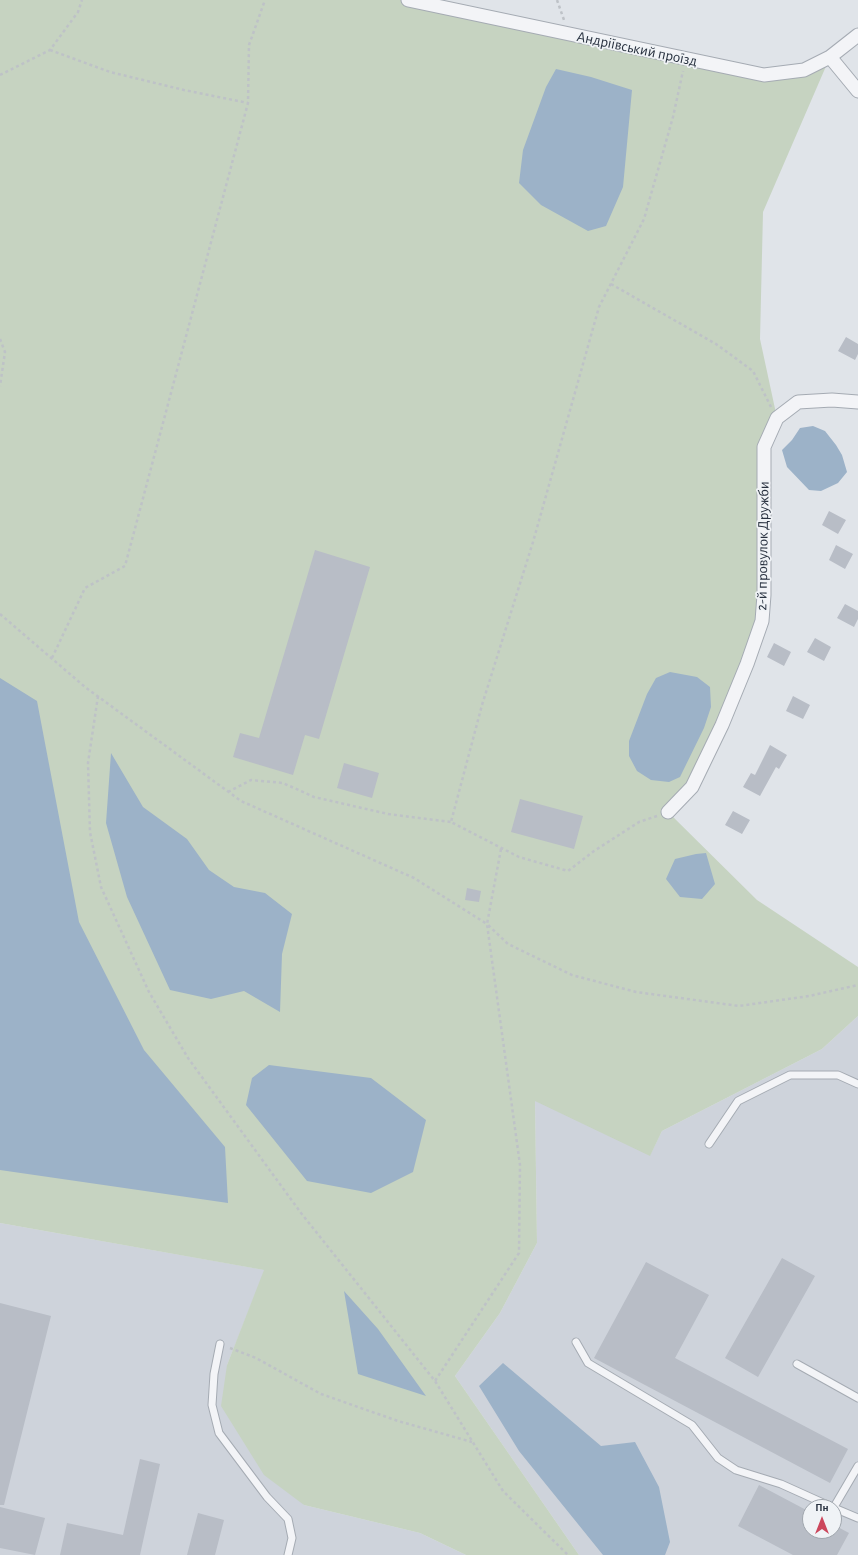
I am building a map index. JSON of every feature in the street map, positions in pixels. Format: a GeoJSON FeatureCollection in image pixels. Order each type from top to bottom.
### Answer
{"type":"FeatureCollection","features":[{"type":"Feature","properties":{"kind":"street","name":"Андріївський проїзд"},"geometry":{"type":"LineString","coordinates":[[408,0],[764,75],[804,70],[830,57],[858,35]]}},
{"type":"Feature","properties":{"kind":"street"},"geometry":{"type":"LineString","coordinates":[[830,57],[858,91]]}},
{"type":"Feature","properties":{"kind":"street","name":"2-й провулок Дружби"},"geometry":{"type":"LineString","coordinates":[[668,812],[692,787],[722,725],[747,664],[762,621],[764,594],[764,447],[777,418],[798,402],[832,400],[858,402]]}},
{"type":"Feature","properties":{"kind":"lane"},"geometry":{"type":"LineString","coordinates":[[709,1144],[738,1101],[790,1075],[838,1075],[858,1084]]}},
{"type":"Feature","properties":{"kind":"lane"},"geometry":{"type":"LineString","coordinates":[[576,1342],[588,1363],[692,1425],[718,1458],[736,1470],[780,1484],[815,1499]]}},
{"type":"Feature","properties":{"kind":"lane"},"geometry":{"type":"LineString","coordinates":[[220,1344],[214,1374],[212,1405],[219,1433],[267,1497],[288,1519],[292,1538],[288,1555]]}},
{"type":"Feature","properties":{"kind":"lane"},"geometry":{"type":"LineString","coordinates":[[797,1364],[858,1398]]}},
{"type":"Feature","properties":{"kind":"lane"},"geometry":{"type":"LineString","coordinates":[[838,1499],[858,1466]]}},
{"type":"Feature","properties":{"kind":"lane"},"geometry":{"type":"LineString","coordinates":[[842,1511],[858,1518]]}},
{"type":"Feature","properties":{"kind":"path"},"geometry":{"type":"LineString","coordinates":[[0,75],[50,50],[78,12],[82,0]]}},
{"type":"Feature","properties":{"kind":"path"},"geometry":{"type":"LineString","coordinates":[[52,658],[84,588],[125,566],[248,103],[249,45],[265,0]]}},
{"type":"Feature","properties":{"kind":"path"},"geometry":{"type":"LineString","coordinates":[[557,0],[569,35]]}},
{"type":"Feature","properties":{"kind":"path"},"geometry":{"type":"LineString","coordinates":[[50,50],[110,72],[184,90],[248,103]]}},
{"type":"Feature","properties":{"kind":"path"},"geometry":{"type":"LineString","coordinates":[[451,822],[482,705],[533,542],[599,307],[644,219],[674,117],[686,59]]}},
{"type":"Feature","properties":{"kind":"path"},"geometry":{"type":"LineString","coordinates":[[611,284],[716,344],[753,371],[777,418]]}},
{"type":"Feature","properties":{"kind":"path"},"geometry":{"type":"LineString","coordinates":[[0,339],[5,352],[0,386]]}},
{"type":"Feature","properties":{"kind":"path"},"geometry":{"type":"LineString","coordinates":[[0,614],[98,696],[241,801],[414,878],[487,924],[508,944],[572,975],[636,992],[739,1006],[809,996],[858,985]]}},
{"type":"Feature","properties":{"kind":"path"},"geometry":{"type":"LineString","coordinates":[[98,696],[88,763],[90,832],[101,887],[149,992],[188,1058],[300,1213],[435,1381],[502,1491],[568,1555]]}},
{"type":"Feature","properties":{"kind":"path"},"geometry":{"type":"LineString","coordinates":[[228,792],[251,780],[283,783],[321,799],[388,814],[451,822],[518,857],[568,871],[594,851],[639,822],[668,812]]}},
{"type":"Feature","properties":{"kind":"path"},"geometry":{"type":"LineString","coordinates":[[435,1381],[519,1253],[520,1165],[487,924],[501,849]]}},
{"type":"Feature","properties":{"kind":"path"},"geometry":{"type":"LineString","coordinates":[[220,1344],[256,1358],[321,1394],[398,1421],[472,1442]]}},
{"type":"Feature","properties":{"kind":"shaded area"},"geometry":{"type":"Polygon","coordinates":[[[858,1016],[858,1555],[579,1555],[455,1376],[500,1313],[537,1243],[535,1100],[650,1155],[662,1131],[822,1049],[858,1016]]]}},
{"type":"Feature","properties":{"kind":"shaded area"},"geometry":{"type":"Polygon","coordinates":[[[0,1223],[265,1270],[227,1365],[304,1505],[420,1533],[466,1555],[0,1555],[0,1223]]]}},
{"type":"Feature","properties":{"kind":"green space"},"geometry":{"type":"Polygon","coordinates":[[[0,0],[408,0],[764,75],[830,57],[763,212],[760,339],[777,418],[764,447],[762,621],[692,787],[668,812],[757,900],[858,967],[858,1016],[822,1049],[662,1131],[650,1156],[535,1101],[537,1243],[500,1313],[455,1376],[579,1555],[466,1555],[420,1533],[304,1505],[264,1475],[221,1406],[227,1365],[264,1270],[0,1223],[0,0]]]}},
{"type":"Feature","properties":{"kind":"water"},"geometry":{"type":"Polygon","coordinates":[[[556,69],[591,77],[632,90],[623,187],[606,226],[588,231],[541,205],[519,183],[523,150],[546,87],[556,69]]]}},
{"type":"Feature","properties":{"kind":"water"},"geometry":{"type":"Polygon","coordinates":[[[813,426],[825,431],[836,445],[842,455],[847,472],[838,483],[821,491],[809,490],[787,467],[782,450],[792,440],[800,428],[813,426]]]}},
{"type":"Feature","properties":{"kind":"water"},"geometry":{"type":"Polygon","coordinates":[[[670,672],[697,677],[710,687],[711,707],[704,728],[680,777],[669,782],[651,780],[637,771],[629,756],[629,741],[647,694],[656,678],[670,672]]]}},
{"type":"Feature","properties":{"kind":"water"},"geometry":{"type":"Polygon","coordinates":[[[0,678],[37,701],[79,922],[144,1050],[225,1147],[228,1203],[0,1170],[0,678]]]}},
{"type":"Feature","properties":{"kind":"water"},"geometry":{"type":"Polygon","coordinates":[[[111,753],[143,807],[187,839],[209,870],[234,887],[265,893],[292,914],[282,954],[280,1012],[244,991],[211,999],[170,990],[127,897],[106,823],[111,753]]]}},
{"type":"Feature","properties":{"kind":"water"},"geometry":{"type":"Polygon","coordinates":[[[706,853],[715,884],[702,899],[680,897],[666,879],[675,859],[706,853]]]}},
{"type":"Feature","properties":{"kind":"water"},"geometry":{"type":"Polygon","coordinates":[[[269,1065],[371,1078],[426,1120],[413,1172],[371,1193],[307,1181],[246,1105],[252,1078],[269,1065]]]}},
{"type":"Feature","properties":{"kind":"water"},"geometry":{"type":"Polygon","coordinates":[[[344,1291],[378,1329],[426,1396],[358,1374],[344,1291]]]}},
{"type":"Feature","properties":{"kind":"water"},"geometry":{"type":"Polygon","coordinates":[[[503,1363],[601,1446],[635,1442],[659,1487],[670,1542],[665,1555],[603,1555],[519,1451],[479,1386],[503,1363]]]}},
{"type":"Feature","properties":{"kind":"building"},"geometry":{"type":"Polygon","coordinates":[[[846,337],[858,344],[858,354],[855,360],[838,351],[846,337]]]}},
{"type":"Feature","properties":{"kind":"building"},"geometry":{"type":"Polygon","coordinates":[[[829,511],[846,520],[838,534],[822,525],[829,511]]]}},
{"type":"Feature","properties":{"kind":"building"},"geometry":{"type":"Polygon","coordinates":[[[836,545],[853,554],[845,569],[829,560],[836,545]]]}},
{"type":"Feature","properties":{"kind":"building"},"geometry":{"type":"Polygon","coordinates":[[[315,550],[370,567],[319,739],[305,735],[293,775],[233,757],[240,733],[259,738],[315,550]]]}},
{"type":"Feature","properties":{"kind":"building"},"geometry":{"type":"Polygon","coordinates":[[[845,604],[858,611],[858,619],[854,627],[837,618],[845,604]]]}},
{"type":"Feature","properties":{"kind":"building"},"geometry":{"type":"Polygon","coordinates":[[[815,638],[831,647],[824,661],[807,652],[815,638]]]}},
{"type":"Feature","properties":{"kind":"building"},"geometry":{"type":"Polygon","coordinates":[[[774,643],[791,652],[784,666],[767,657],[774,643]]]}},
{"type":"Feature","properties":{"kind":"building"},"geometry":{"type":"Polygon","coordinates":[[[793,696],[810,705],[803,719],[786,711],[793,696]]]}},
{"type":"Feature","properties":{"kind":"building"},"geometry":{"type":"Polygon","coordinates":[[[770,745],[787,755],[779,769],[776,767],[760,796],[743,787],[751,773],[755,775],[770,745]]]}},
{"type":"Feature","properties":{"kind":"building"},"geometry":{"type":"Polygon","coordinates":[[[344,763],[379,773],[372,798],[337,788],[344,763]]]}},
{"type":"Feature","properties":{"kind":"building"},"geometry":{"type":"Polygon","coordinates":[[[520,799],[583,816],[574,849],[511,832],[520,799]]]}},
{"type":"Feature","properties":{"kind":"building"},"geometry":{"type":"Polygon","coordinates":[[[733,811],[750,820],[742,834],[725,825],[733,811]]]}},
{"type":"Feature","properties":{"kind":"building"},"geometry":{"type":"Polygon","coordinates":[[[467,888],[481,891],[479,902],[465,900],[467,888]]]}},
{"type":"Feature","properties":{"kind":"building"},"geometry":{"type":"Polygon","coordinates":[[[782,1258],[815,1276],[758,1377],[725,1358],[782,1258]]]}},
{"type":"Feature","properties":{"kind":"building"},"geometry":{"type":"Polygon","coordinates":[[[646,1262],[709,1295],[675,1358],[848,1449],[830,1483],[594,1358],[646,1262]]]}},
{"type":"Feature","properties":{"kind":"building"},"geometry":{"type":"Polygon","coordinates":[[[0,1303],[51,1316],[4,1505],[0,1505],[0,1303]]]}},
{"type":"Feature","properties":{"kind":"building"},"geometry":{"type":"Polygon","coordinates":[[[140,1459],[160,1464],[140,1555],[60,1555],[67,1523],[123,1535],[140,1459]]]}},
{"type":"Feature","properties":{"kind":"building"},"geometry":{"type":"Polygon","coordinates":[[[759,1485],[802,1508],[802,1539],[842,1539],[842,1529],[849,1533],[837,1555],[793,1555],[738,1526],[759,1485]]]}},
{"type":"Feature","properties":{"kind":"building"},"geometry":{"type":"Polygon","coordinates":[[[0,1507],[45,1518],[35,1555],[0,1548],[0,1507]]]}},
{"type":"Feature","properties":{"kind":"building"},"geometry":{"type":"Polygon","coordinates":[[[198,1513],[224,1520],[215,1555],[187,1555],[198,1513]]]}}]}
